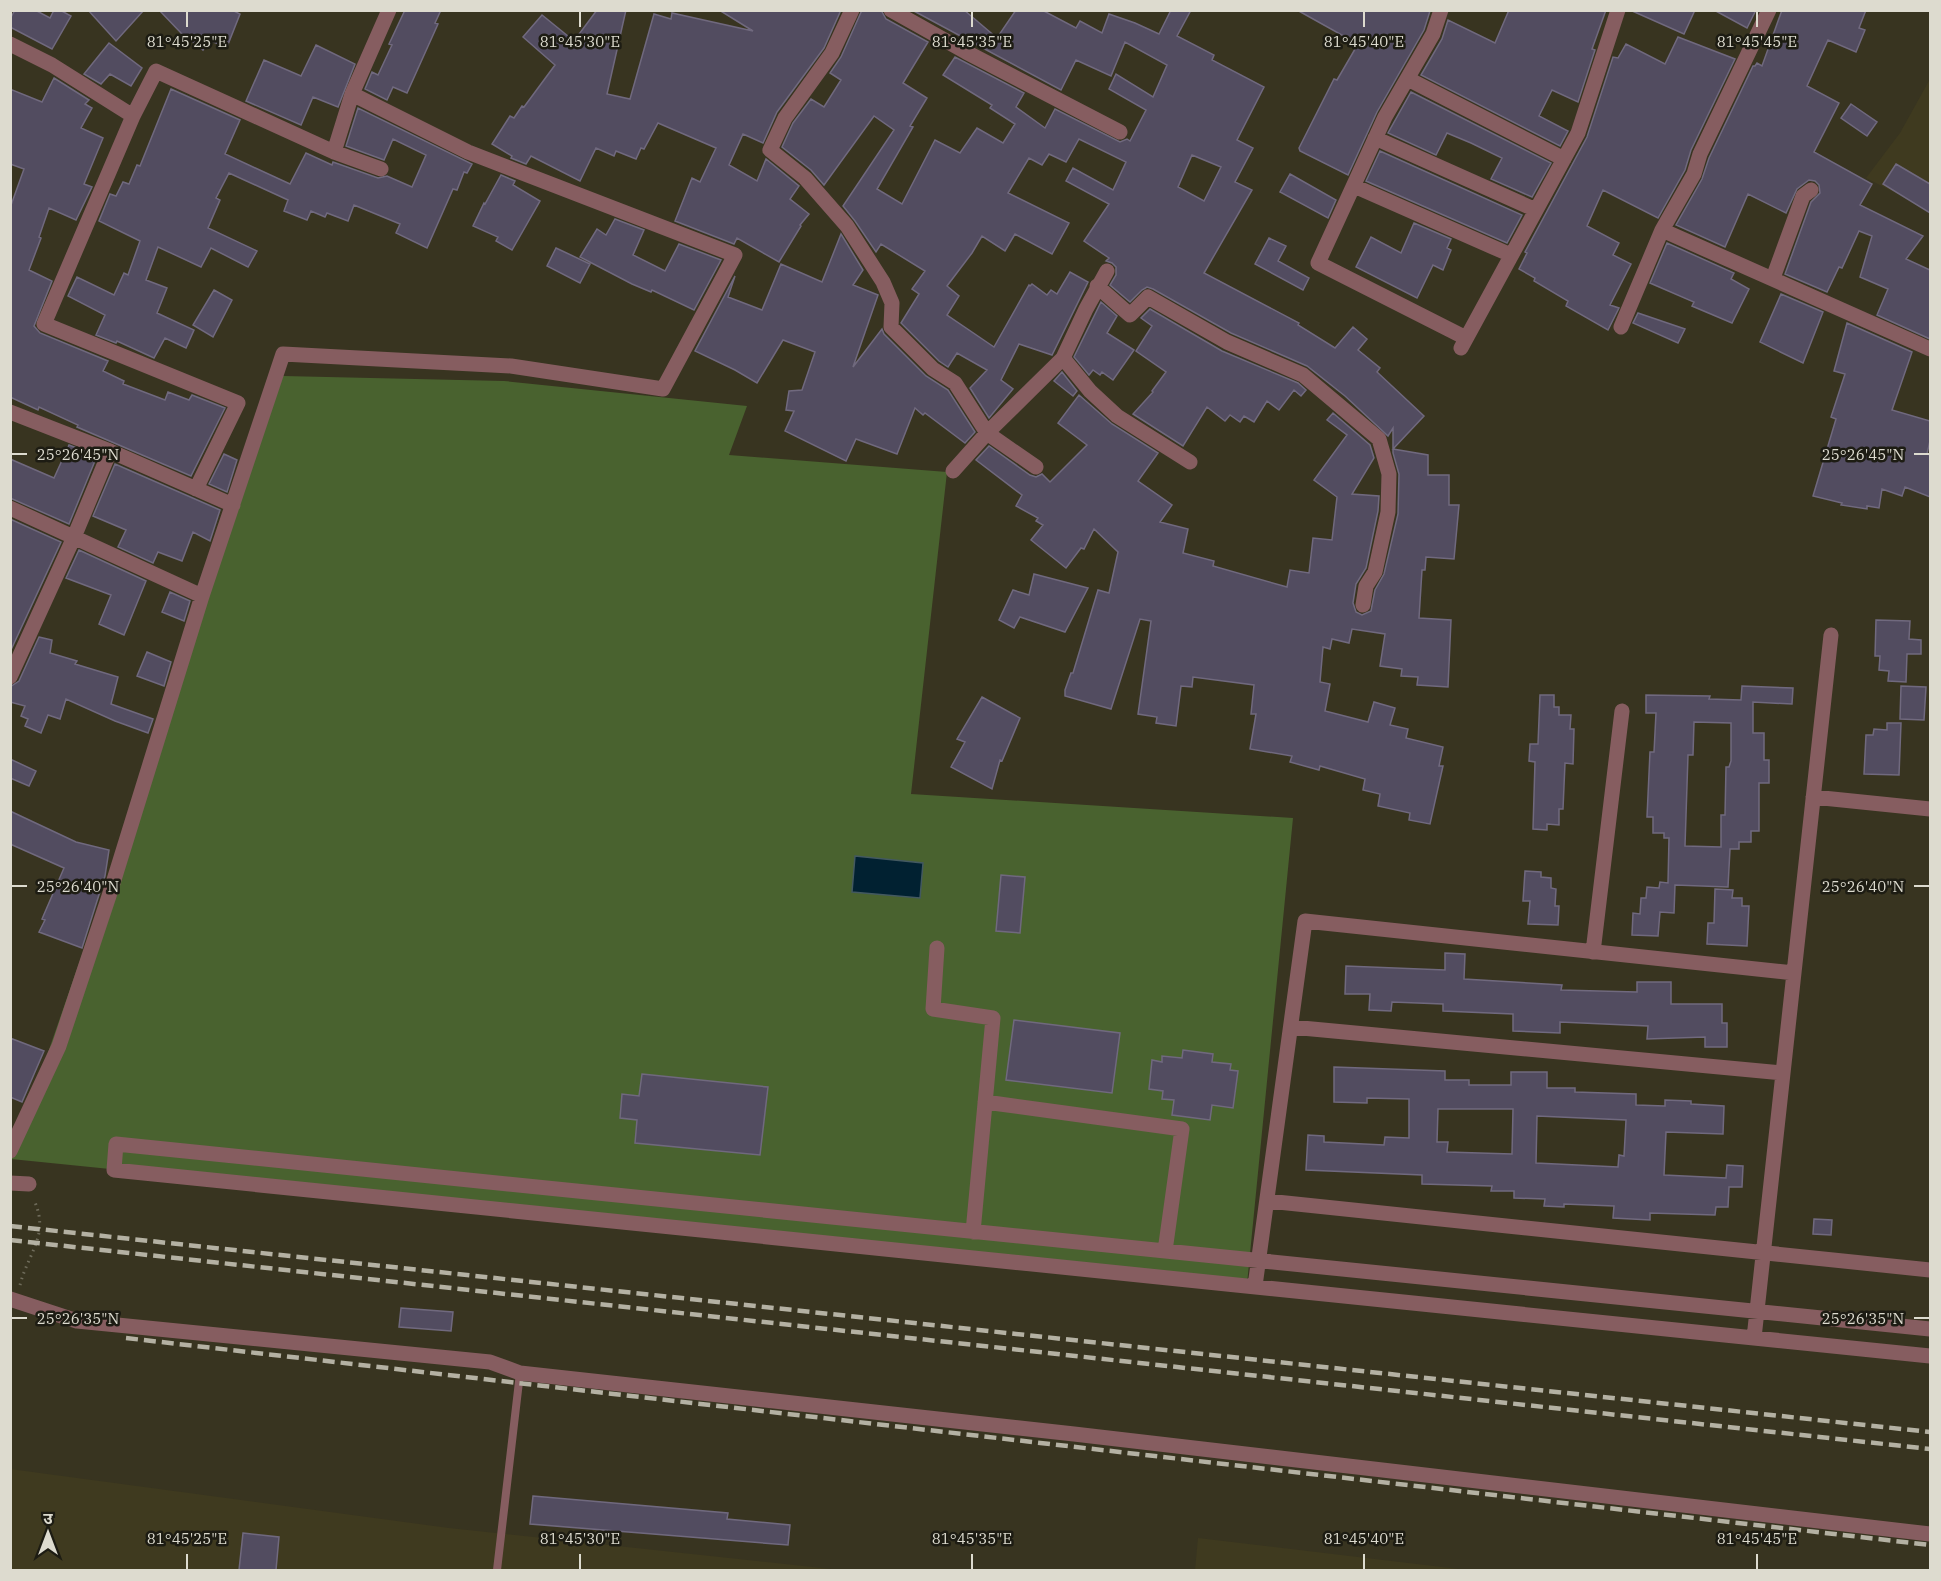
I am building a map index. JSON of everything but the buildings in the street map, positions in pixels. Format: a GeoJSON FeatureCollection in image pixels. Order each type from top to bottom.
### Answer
{"type":"FeatureCollection","features":[{"type":"Feature","properties":{"kind":"street"},"geometry":{"type":"LineString","coordinates":[[334,152],[352,94],[389,10]]}},
{"type":"Feature","properties":{"kind":"street"},"geometry":{"type":"LineString","coordinates":[[852,10],[832,53],[785,118],[770,150],[805,178],[847,226],[883,282],[892,303],[891,327],[933,369],[955,383],[987,433],[1036,466]]}},
{"type":"Feature","properties":{"kind":"street"},"geometry":{"type":"LineString","coordinates":[[891,10],[966,52],[1120,132]]}},
{"type":"Feature","properties":{"kind":"street"},"geometry":{"type":"LineString","coordinates":[[1441,10],[1433,34],[1385,117],[1318,263],[1463,343],[1578,133],[1618,10]]}},
{"type":"Feature","properties":{"kind":"street"},"geometry":{"type":"LineString","coordinates":[[1621,327],[1662,230],[1694,174],[1710,133],[1769,10]]}},
{"type":"Feature","properties":{"kind":"street"},"geometry":{"type":"LineString","coordinates":[[10,44],[52,65],[133,116]]}},
{"type":"Feature","properties":{"kind":"street"},"geometry":{"type":"LineString","coordinates":[[196,489],[238,403],[44,324],[133,116],[156,71],[334,152],[381,169]]}},
{"type":"Feature","properties":{"kind":"street"},"geometry":{"type":"LineString","coordinates":[[1408,79],[1563,159]]}},
{"type":"Feature","properties":{"kind":"street"},"geometry":{"type":"LineString","coordinates":[[10,1151],[58,1046],[109,896],[202,596],[283,354],[511,366],[663,389],[735,255],[468,152],[352,94]]}},
{"type":"Feature","properties":{"kind":"street"},"geometry":{"type":"LineString","coordinates":[[1375,138],[1536,210]]}},
{"type":"Feature","properties":{"kind":"street"},"geometry":{"type":"LineString","coordinates":[[1354,186],[1511,255]]}},
{"type":"Feature","properties":{"kind":"street"},"geometry":{"type":"LineString","coordinates":[[1773,278],[1803,196],[1811,190]]}},
{"type":"Feature","properties":{"kind":"street"},"geometry":{"type":"LineString","coordinates":[[1662,230],[1930,349]]}},
{"type":"Feature","properties":{"kind":"street"},"geometry":{"type":"LineString","coordinates":[[952,471],[1063,358],[1097,286],[1107,271]]}},
{"type":"Feature","properties":{"kind":"street"},"geometry":{"type":"LineString","coordinates":[[1097,286],[1130,315],[1148,297],[1227,342],[1303,375],[1379,439],[1389,474],[1388,512],[1375,572],[1366,586],[1363,605]]}},
{"type":"Feature","properties":{"kind":"street"},"geometry":{"type":"LineString","coordinates":[[1063,358],[1090,391],[1117,416],[1190,462]]}},
{"type":"Feature","properties":{"kind":"street"},"geometry":{"type":"LineString","coordinates":[[10,412],[110,451],[233,505]]}},
{"type":"Feature","properties":{"kind":"street"},"geometry":{"type":"LineString","coordinates":[[10,677],[74,537],[110,451]]}},
{"type":"Feature","properties":{"kind":"street"},"geometry":{"type":"LineString","coordinates":[[10,508],[202,596]]}},
{"type":"Feature","properties":{"kind":"street"},"geometry":{"type":"LineString","coordinates":[[1754,1338],[1831,635]]}},
{"type":"Feature","properties":{"kind":"street"},"geometry":{"type":"LineString","coordinates":[[1593,952],[1622,711]]}},
{"type":"Feature","properties":{"kind":"street"},"geometry":{"type":"LineString","coordinates":[[1813,797],[1930,809]]}},
{"type":"Feature","properties":{"kind":"street"},"geometry":{"type":"LineString","coordinates":[[1255,1286],[1305,921],[1794,973]]}},
{"type":"Feature","properties":{"kind":"street"},"geometry":{"type":"LineString","coordinates":[[937,948],[933,1009],[993,1018],[973,1232]]}},
{"type":"Feature","properties":{"kind":"street"},"geometry":{"type":"LineString","coordinates":[[1291,1027],[1783,1072]]}},
{"type":"Feature","properties":{"kind":"street"},"geometry":{"type":"LineString","coordinates":[[985,1102],[1182,1129],[1165,1251]]}},
{"type":"Feature","properties":{"kind":"street"},"geometry":{"type":"LineString","coordinates":[[1930,1329],[116,1144],[114,1170],[1930,1356]]}},
{"type":"Feature","properties":{"kind":"street"},"geometry":{"type":"LineString","coordinates":[[10,1183],[29,1184]]}},
{"type":"Feature","properties":{"kind":"street"},"geometry":{"type":"LineString","coordinates":[[1267,1201],[1930,1270]]}},
{"type":"Feature","properties":{"kind":"street"},"geometry":{"type":"LineString","coordinates":[[13,1301],[78,1321],[490,1362],[520,1373],[1074,1434],[1930,1534]]}},
{"type":"Feature","properties":{"kind":"lane"},"geometry":{"type":"LineString","coordinates":[[497,1570],[520,1373]]}},
{"type":"Feature","properties":{"kind":"path"},"geometry":{"type":"LineString","coordinates":[[13,1301],[40,1229],[40,1217],[29,1184]]}},
{"type":"Feature","properties":{"kind":"shaded area"},"geometry":{"type":"Polygon","coordinates":[[[1930,79],[1930,210],[1866,178],[1900,133],[1930,79]]]}},
{"type":"Feature","properties":{"kind":"shaded area"},"geometry":{"type":"Polygon","coordinates":[[[10,1469],[449,1528],[840,1570],[11,1570],[10,1469]]]}},
{"type":"Feature","properties":{"kind":"shaded area"},"geometry":{"type":"Polygon","coordinates":[[[1198,1538],[1467,1570],[1195,1570],[1198,1538]]]}},
{"type":"Feature","properties":{"kind":"green space"},"geometry":{"type":"Polygon","coordinates":[[[283,376],[504,381],[747,406],[729,455],[947,472],[911,794],[1293,818],[1247,1284],[11,1159],[283,376]]]}},
{"type":"Feature","properties":{"kind":"water"},"geometry":{"type":"Polygon","coordinates":[[[855,856],[923,863],[920,898],[852,892],[855,856]]]}},
{"type":"Feature","properties":{"kind":"railway"},"geometry":{"type":"LineString","coordinates":[[10,1226],[1930,1432]]}},
{"type":"Feature","properties":{"kind":"railway"},"geometry":{"type":"LineString","coordinates":[[10,1240],[1930,1449]]}},
{"type":"Feature","properties":{"kind":"railway"},"geometry":{"type":"LineString","coordinates":[[126,1338],[1930,1545]]}}]}
